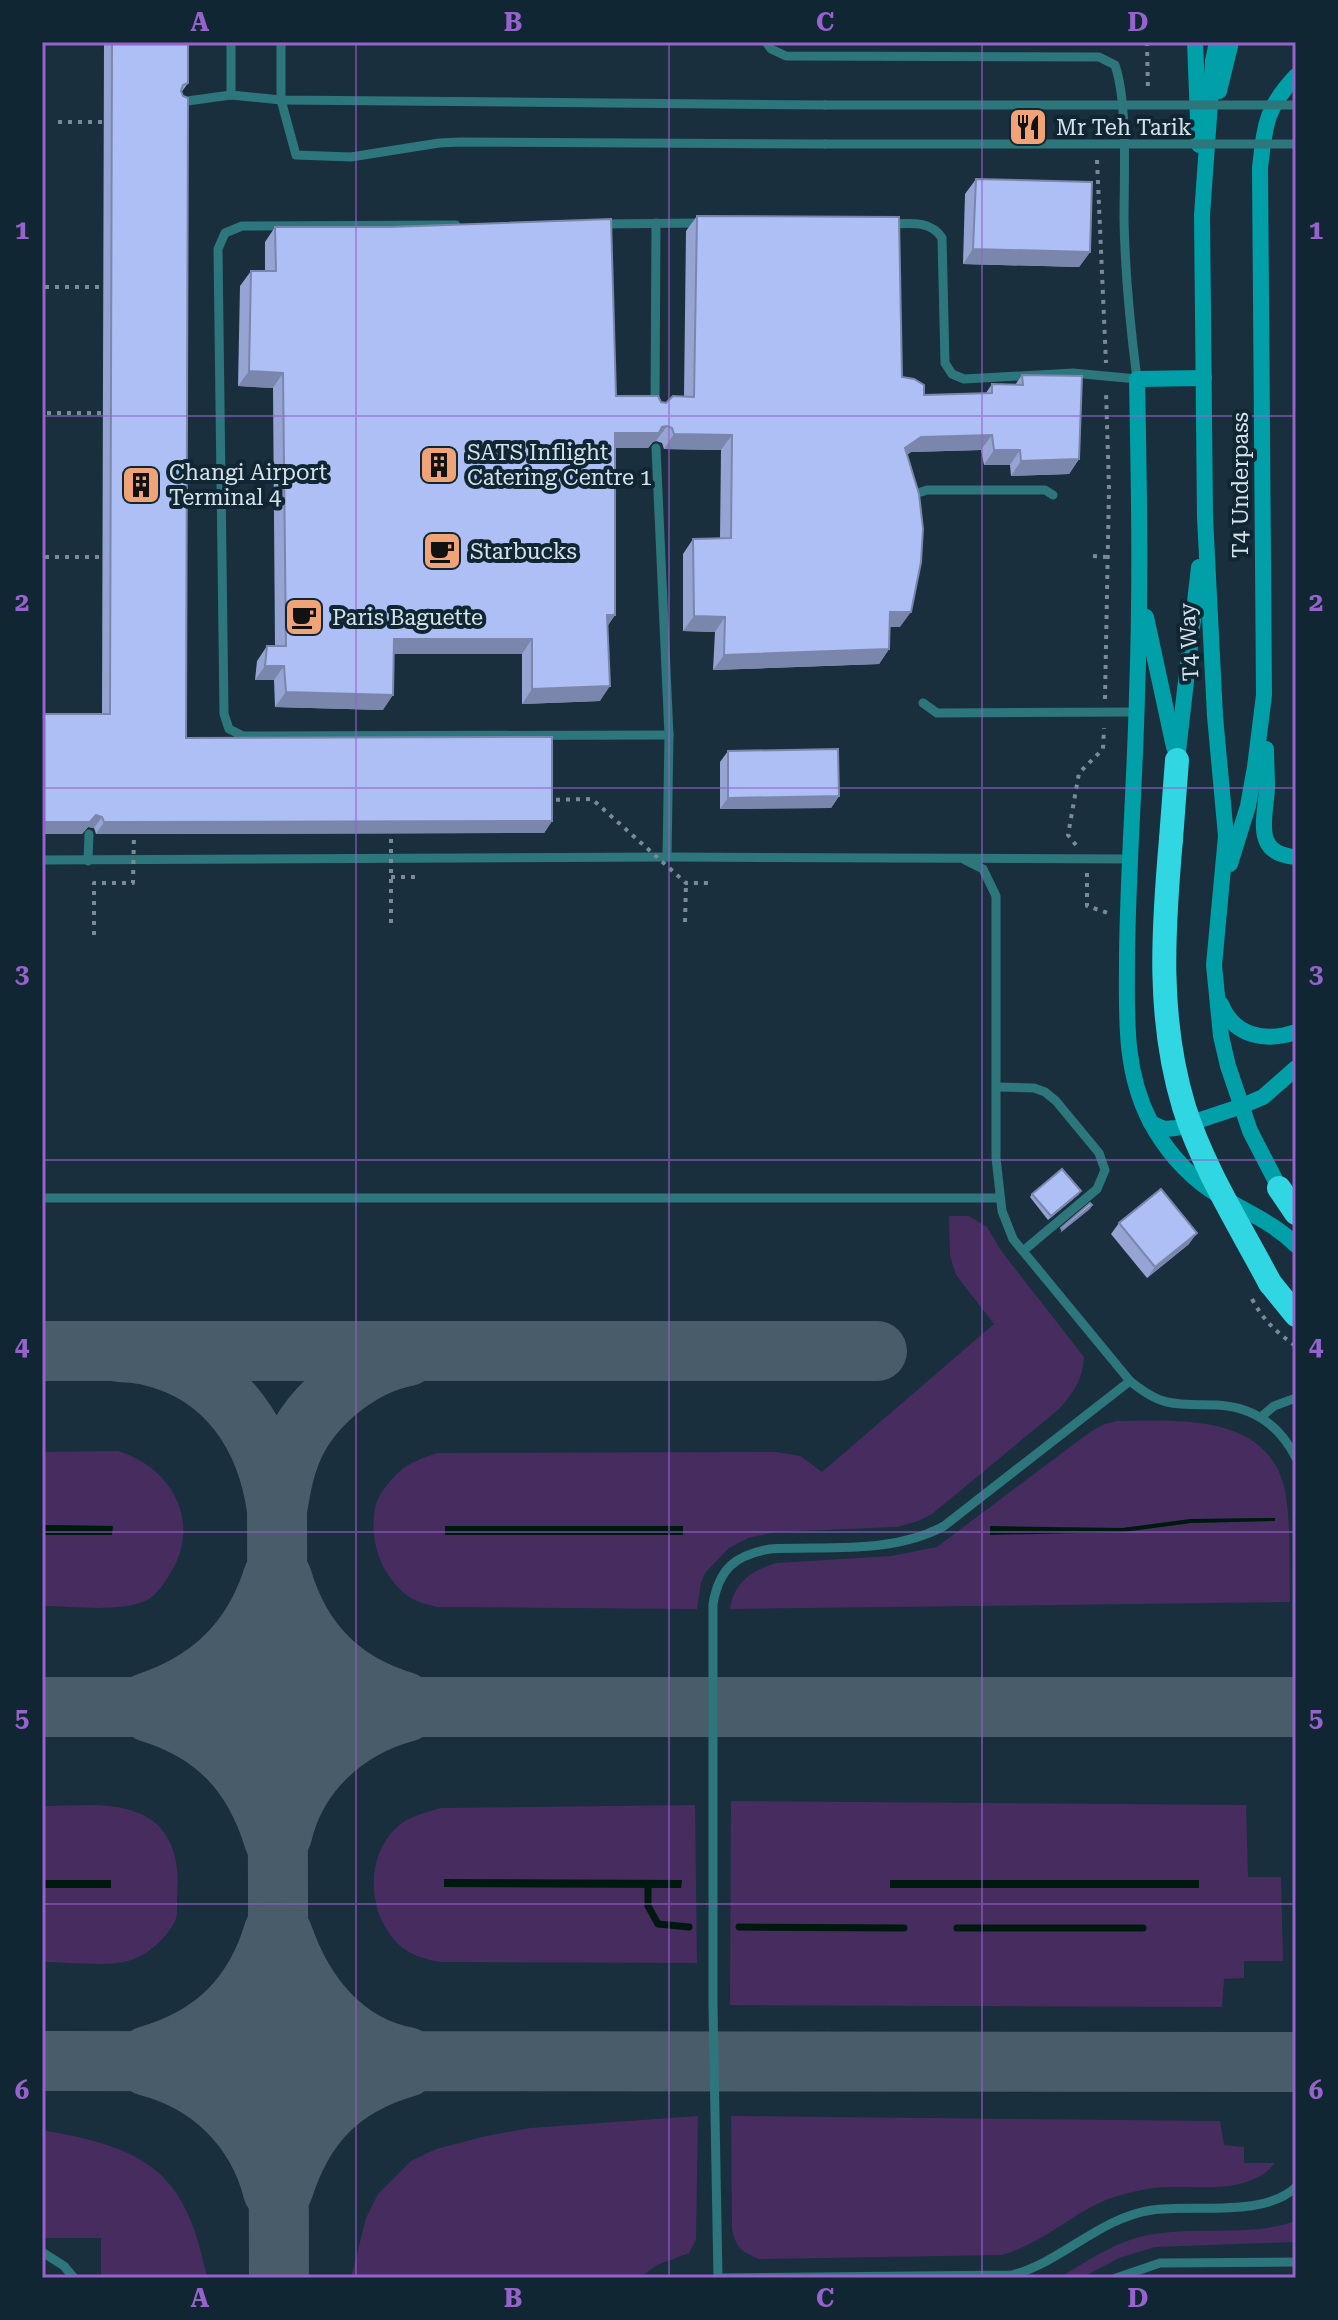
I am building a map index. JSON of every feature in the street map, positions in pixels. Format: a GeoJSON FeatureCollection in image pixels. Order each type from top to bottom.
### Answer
{"type":"FeatureCollection","features":[{"type":"Feature","properties":{"kind":"highway"},"geometry":{"type":"LineString","coordinates":[[1177,760],[1162,944],[1170,1051],[1185,1108],[1209,1166],[1270,1283],[1296,1315]]}},
{"type":"Feature","properties":{"kind":"highway"},"geometry":{"type":"LineString","coordinates":[[1279,1188],[1296,1213]]}},
{"type":"Feature","properties":{"kind":"main road"},"geometry":{"type":"LineString","coordinates":[[1195,42],[1202,215]]}},
{"type":"Feature","properties":{"kind":"main road","name":"T4 Way"},"geometry":{"type":"LineString","coordinates":[[1217,42],[1202,215],[1205,517],[1215,716],[1226,836],[1215,950],[1216,991],[1221,1036],[1250,1131],[1296,1223]]}},
{"type":"Feature","properties":{"kind":"main road"},"geometry":{"type":"LineString","coordinates":[[1209,127],[1231,42]]}},
{"type":"Feature","properties":{"kind":"main road","name":"T4 Underpass"},"geometry":{"type":"LineString","coordinates":[[1219,898],[1248,806],[1264,695],[1260,168],[1265,126],[1272,105],[1296,76]]}},
{"type":"Feature","properties":{"kind":"main road"},"geometry":{"type":"LineString","coordinates":[[1204,378],[1137,379],[1141,594],[1129,859],[1127,1035],[1137,1093],[1151,1123],[1177,1159],[1209,1189],[1268,1222],[1296,1245]]}},
{"type":"Feature","properties":{"kind":"main road"},"geometry":{"type":"LineString","coordinates":[[1177,760],[1205,517]]}},
{"type":"Feature","properties":{"kind":"main road"},"geometry":{"type":"LineString","coordinates":[[1141,594],[1177,760]]}},
{"type":"Feature","properties":{"kind":"main road"},"geometry":{"type":"LineString","coordinates":[[1264,695],[1267,787],[1263,832],[1277,852],[1296,857]]}},
{"type":"Feature","properties":{"kind":"main road"},"geometry":{"type":"LineString","coordinates":[[1216,991],[1229,1019],[1250,1035],[1268,1038],[1296,1032]]}},
{"type":"Feature","properties":{"kind":"main road"},"geometry":{"type":"LineString","coordinates":[[1151,1123],[1164,1129],[1176,1128],[1242,1106],[1263,1097],[1296,1068]]}},
{"type":"Feature","properties":{"kind":"lane"},"geometry":{"type":"LineString","coordinates":[[231,42],[231,95]]}},
{"type":"Feature","properties":{"kind":"lane"},"geometry":{"type":"LineString","coordinates":[[281,42],[281,100],[296,155],[378,154],[460,142],[1296,144]]}},
{"type":"Feature","properties":{"kind":"lane"},"geometry":{"type":"LineString","coordinates":[[766,42],[771,49],[786,56],[1099,57],[1115,65],[1119,76],[1123,134],[1125,286],[1137,379],[1073,373],[964,379],[952,374],[945,363],[942,238],[936,229],[927,225],[870,224]]}},
{"type":"Feature","properties":{"kind":"lane"},"geometry":{"type":"LineString","coordinates":[[180,102],[231,95],[281,100],[1296,105]]}},
{"type":"Feature","properties":{"kind":"lane"},"geometry":{"type":"LineString","coordinates":[[655,411],[656,223]]}},
{"type":"Feature","properties":{"kind":"lane"},"geometry":{"type":"LineString","coordinates":[[592,224],[717,223]]}},
{"type":"Feature","properties":{"kind":"lane"},"geometry":{"type":"LineString","coordinates":[[465,225],[242,226],[225,233],[218,249],[224,714],[229,729],[243,736],[669,735]]}},
{"type":"Feature","properties":{"kind":"lane"},"geometry":{"type":"LineString","coordinates":[[656,448],[669,735],[667,857]]}},
{"type":"Feature","properties":{"kind":"lane"},"geometry":{"type":"LineString","coordinates":[[921,492],[1045,490],[1053,495]]}},
{"type":"Feature","properties":{"kind":"lane"},"geometry":{"type":"LineString","coordinates":[[923,703],[937,713],[1137,712]]}},
{"type":"Feature","properties":{"kind":"lane"},"geometry":{"type":"LineString","coordinates":[[88,861],[89,834]]}},
{"type":"Feature","properties":{"kind":"lane"},"geometry":{"type":"LineString","coordinates":[[42,860],[667,857],[1129,859]]}},
{"type":"Feature","properties":{"kind":"lane"},"geometry":{"type":"LineString","coordinates":[[954,858],[983,869],[996,896],[996,1158],[999,1198],[1006,1224],[1023,1251],[1130,1381],[1150,1395],[1170,1403],[1236,1407],[1261,1417],[1283,1436],[1296,1458]]}},
{"type":"Feature","properties":{"kind":"lane"},"geometry":{"type":"LineString","coordinates":[[997,1087],[1034,1088],[1045,1092],[1099,1153],[1105,1170],[1097,1189],[1023,1251]]}},
{"type":"Feature","properties":{"kind":"lane"},"geometry":{"type":"LineString","coordinates":[[42,1198],[999,1198]]}},
{"type":"Feature","properties":{"kind":"lane"},"geometry":{"type":"LineString","coordinates":[[1130,1381],[944,1526],[932,1532],[901,1543],[750,1552],[724,1572],[713,1604],[713,2006],[718,2278],[1012,2275],[1040,2265],[1129,2216],[1169,2209],[1263,2204],[1285,2197],[1296,2187]]}},
{"type":"Feature","properties":{"kind":"lane"},"geometry":{"type":"LineString","coordinates":[[1261,1417],[1274,1406],[1296,1398]]}},
{"type":"Feature","properties":{"kind":"lane"},"geometry":{"type":"LineString","coordinates":[[42,2252],[64,2266],[74,2278]]}},
{"type":"Feature","properties":{"kind":"lane"},"geometry":{"type":"LineString","coordinates":[[1116,2278],[1160,2263],[1296,2262]]}},
{"type":"Feature","properties":{"kind":"path"},"geometry":{"type":"LineString","coordinates":[[58,122],[104,122]]}},
{"type":"Feature","properties":{"kind":"path"},"geometry":{"type":"LineString","coordinates":[[45,287],[103,287]]}},
{"type":"Feature","properties":{"kind":"path"},"geometry":{"type":"LineString","coordinates":[[47,413],[103,413]]}},
{"type":"Feature","properties":{"kind":"path"},"geometry":{"type":"LineString","coordinates":[[1093,556],[1108,557]]}},
{"type":"Feature","properties":{"kind":"path"},"geometry":{"type":"LineString","coordinates":[[45,557],[103,557]]}},
{"type":"Feature","properties":{"kind":"path"},"geometry":{"type":"LineString","coordinates":[[544,800],[592,799],[686,883],[710,883]]}},
{"type":"Feature","properties":{"kind":"path"},"geometry":{"type":"LineString","coordinates":[[391,833],[391,923]]}},
{"type":"Feature","properties":{"kind":"path"},"geometry":{"type":"LineString","coordinates":[[94,935],[94,883],[133,883],[134,834]]}},
{"type":"Feature","properties":{"kind":"path"},"geometry":{"type":"LineString","coordinates":[[391,877],[420,877]]}},
{"type":"Feature","properties":{"kind":"path"},"geometry":{"type":"LineString","coordinates":[[685,922],[686,883]]}},
{"type":"Feature","properties":{"kind":"shaded area"},"geometry":{"type":"Polygon","coordinates":[[[949,1216],[969,1216],[987,1227],[1002,1252],[1084,1357],[1077,1385],[1059,1409],[932,1514],[897,1527],[775,1532],[748,1538],[729,1548],[705,1573],[697,1609],[437,1607],[408,1596],[384,1568],[374,1533],[378,1498],[403,1469],[437,1453],[776,1452],[800,1456],[822,1472],[994,1324],[956,1275],[950,1256],[949,1216]],[[445,1526],[445,1535],[682,1535],[683,1526],[445,1526]]]}},
{"type":"Feature","properties":{"kind":"shaded area"},"geometry":{"type":"Polygon","coordinates":[[[1117,1421],[1195,1422],[1244,1436],[1263,1449],[1278,1469],[1286,1496],[1290,1602],[730,1609],[735,1592],[745,1579],[776,1563],[891,1556],[937,1547],[1090,1432],[1117,1421]],[[1275,1518],[1191,1519],[1123,1528],[990,1534],[1123,1532],[1191,1523],[1274,1521],[1275,1518]]]}},
{"type":"Feature","properties":{"kind":"shaded area"},"geometry":{"type":"Polygon","coordinates":[[[118,1451],[153,1469],[176,1498],[182,1516],[183,1534],[180,1553],[171,1572],[154,1595],[136,1604],[110,1608],[42,1606],[42,1535],[111,1535],[112,1526],[42,1525],[42,1452],[118,1451]]]}},
{"type":"Feature","properties":{"kind":"shaded area"},"geometry":{"type":"Polygon","coordinates":[[[1275,1518],[1275,1521],[1191,1523],[1123,1532],[990,1535],[990,1526],[1123,1528],[1191,1519],[1275,1518]]]}},
{"type":"Feature","properties":{"kind":"shaded area"},"geometry":{"type":"Polygon","coordinates":[[[42,1525],[113,1526],[112,1535],[42,1535],[42,1525]]]}},
{"type":"Feature","properties":{"kind":"shaded area"},"geometry":{"type":"Polygon","coordinates":[[[445,1526],[683,1526],[683,1535],[445,1535],[445,1526]]]}},
{"type":"Feature","properties":{"kind":"shaded area"},"geometry":{"type":"Polygon","coordinates":[[[731,1801],[1246,1805],[1248,1877],[1281,1877],[1283,1961],[1244,1961],[1244,1978],[1224,1979],[1222,2007],[730,2005],[731,1801]],[[1198,1880],[890,1888],[1198,1888],[1198,1880]]]}},
{"type":"Feature","properties":{"kind":"shaded area"},"geometry":{"type":"Polygon","coordinates":[[[695,1805],[697,1963],[441,1962],[408,1951],[392,1937],[378,1911],[375,1866],[386,1839],[396,1828],[411,1818],[441,1808],[695,1805]],[[444,1880],[444,1887],[681,1888],[681,1880],[444,1880]]]}},
{"type":"Feature","properties":{"kind":"shaded area"},"geometry":{"type":"Polygon","coordinates":[[[42,1806],[121,1808],[145,1816],[163,1831],[176,1862],[177,1913],[172,1927],[152,1948],[125,1962],[42,1962],[42,1888],[111,1888],[111,1881],[42,1880],[42,1806]]]}},
{"type":"Feature","properties":{"kind":"shaded area"},"geometry":{"type":"Polygon","coordinates":[[[444,1879],[682,1880],[681,1888],[444,1887],[444,1879]]]}},
{"type":"Feature","properties":{"kind":"shaded area"},"geometry":{"type":"Polygon","coordinates":[[[42,1880],[111,1880],[111,1888],[42,1888],[42,1880]]]}},
{"type":"Feature","properties":{"kind":"shaded area"},"geometry":{"type":"Polygon","coordinates":[[[890,1880],[1199,1880],[1199,1888],[890,1888],[890,1880]]]}},
{"type":"Feature","properties":{"kind":"shaded area"},"geometry":{"type":"Polygon","coordinates":[[[698,2116],[696,2240],[689,2253],[657,2265],[639,2278],[351,2278],[366,2218],[378,2194],[411,2161],[436,2149],[530,2128],[698,2116]]]}},
{"type":"Feature","properties":{"kind":"shaded area"},"geometry":{"type":"Polygon","coordinates":[[[731,2116],[1220,2121],[1224,2145],[1244,2147],[1244,2163],[1275,2163],[1263,2174],[1233,2185],[1163,2187],[1111,2198],[1039,2239],[1001,2255],[759,2259],[741,2248],[732,2229],[731,2116]]]}},
{"type":"Feature","properties":{"kind":"shaded area"},"geometry":{"type":"Polygon","coordinates":[[[42,2130],[109,2146],[134,2156],[156,2170],[173,2188],[187,2212],[207,2278],[101,2278],[101,2238],[42,2238],[42,2130]]]}},
{"type":"Feature","properties":{"kind":"shaded area"},"geometry":{"type":"Polygon","coordinates":[[[1296,2221],[1296,2242],[1155,2247],[1119,2258],[1081,2278],[1059,2278],[1105,2251],[1141,2237],[1172,2232],[1261,2229],[1296,2221]]]}},
{"type":"Feature","properties":{"kind":"building","name":"Changi Airport Terminal 4"},"geometry":{"type":"Polygon","coordinates":[[[112,42],[188,42],[188,83],[183,85],[181,91],[188,98],[186,738],[552,737],[552,821],[104,822],[102,817],[96,815],[90,822],[42,822],[42,714],[110,714],[112,42]]]}},
{"type":"Feature","properties":{"kind":"building"},"geometry":{"type":"Polygon","coordinates":[[[976,179],[1092,182],[1090,252],[973,249],[976,179]]]}},
{"type":"Feature","properties":{"kind":"building","name":"SATS Inflight Catering Centre 1"},"geometry":{"type":"Polygon","coordinates":[[[697,216],[899,217],[902,377],[924,385],[924,395],[992,393],[992,384],[1023,385],[1022,375],[1082,376],[1079,459],[1021,461],[1020,450],[994,450],[992,435],[921,437],[905,448],[919,494],[923,529],[921,562],[911,612],[890,612],[889,649],[724,655],[725,617],[694,616],[693,539],[731,538],[732,435],[674,434],[672,428],[667,426],[662,427],[659,433],[615,433],[615,615],[607,615],[610,686],[532,689],[532,639],[394,639],[393,695],[286,692],[284,666],[265,666],[267,646],[286,646],[283,373],[249,371],[251,271],[276,271],[275,227],[390,227],[611,219],[616,396],[658,396],[661,402],[666,403],[673,396],[694,397],[697,216]]]}},
{"type":"Feature","properties":{"kind":"building"},"geometry":{"type":"Polygon","coordinates":[[[838,749],[839,796],[728,798],[728,751],[838,749]]]}},
{"type":"Feature","properties":{"kind":"building"},"geometry":{"type":"Polygon","coordinates":[[[1062,1169],[1081,1191],[1051,1216],[1032,1194],[1062,1169]]]}},
{"type":"Feature","properties":{"kind":"building"},"geometry":{"type":"Polygon","coordinates":[[[1161,1189],[1197,1233],[1155,1267],[1119,1223],[1161,1189]]]}},
{"type":"Feature","properties":{"kind":"building"},"geometry":{"type":"Polygon","coordinates":[[[1090,1203],[1092,1205],[1062,1230],[1061,1228],[1090,1203]]]}},
{"type":"Feature","properties":{"kind":"waterway"},"geometry":{"type":"LineString","coordinates":[[648,1884],[648,1906],[658,1924],[689,1927]]}},
{"type":"Feature","properties":{"kind":"waterway"},"geometry":{"type":"LineString","coordinates":[[739,1927],[904,1928]]}},
{"type":"Feature","properties":{"kind":"waterway"},"geometry":{"type":"LineString","coordinates":[[957,1928],[1143,1928]]}},
{"type":"Feature","properties":{"kind":"taxiway"},"geometry":{"type":"LineString","coordinates":[[42,1351],[877,1351]]}},
{"type":"Feature","properties":{"kind":"taxiway"},"geometry":{"type":"LineString","coordinates":[[114,1351],[147,1355],[178,1365],[222,1393],[253,1434],[272,1483],[277,1510],[279,2278]]}},
{"type":"Feature","properties":{"kind":"taxiway"},"geometry":{"type":"LineString","coordinates":[[277,1510],[288,1461],[306,1425],[319,1408],[351,1380],[389,1361],[408,1356]]}},
{"type":"Feature","properties":{"kind":"taxiway"},"geometry":{"type":"LineString","coordinates":[[146,1703],[190,1683],[226,1656],[254,1621],[273,1577]]}},
{"type":"Feature","properties":{"kind":"taxiway"},"geometry":{"type":"LineString","coordinates":[[282,1578],[300,1622],[327,1657],[361,1684],[405,1702]]}},
{"type":"Feature","properties":{"kind":"taxiway"},"geometry":{"type":"LineString","coordinates":[[42,1707],[1296,1707]]}},
{"type":"Feature","properties":{"kind":"taxiway"},"geometry":{"type":"LineString","coordinates":[[149,1712],[194,1731],[229,1758],[255,1795],[274,1840]]}},
{"type":"Feature","properties":{"kind":"taxiway"},"geometry":{"type":"LineString","coordinates":[[282,1835],[299,1792],[326,1757],[363,1729],[406,1712]]}},
{"type":"Feature","properties":{"kind":"taxiway"},"geometry":{"type":"LineString","coordinates":[[147,2056],[192,2038],[228,2011],[256,1975],[274,1931]]}},
{"type":"Feature","properties":{"kind":"taxiway"},"geometry":{"type":"LineString","coordinates":[[283,1935],[302,1977],[328,2013],[363,2041],[407,2057]]}},
{"type":"Feature","properties":{"kind":"taxiway"},"geometry":{"type":"LineString","coordinates":[[42,2061],[1296,2062]]}},
{"type":"Feature","properties":{"kind":"taxiway"},"geometry":{"type":"LineString","coordinates":[[147,2066],[191,2083],[228,2111],[255,2147],[273,2191]]}},
{"type":"Feature","properties":{"kind":"taxiway"},"geometry":{"type":"LineString","coordinates":[[283,2190],[302,2146],[328,2111],[363,2085],[407,2067]]}},
{"type":"Feature","properties":{"kind":"place","name":"Mr Teh Tarik"},"geometry":{"type":"Point","coordinates":[1028,127]}},
{"type":"Feature","properties":{"kind":"place","name":"SATS Inflight Catering Centre 1"},"geometry":{"type":"Point","coordinates":[439,465]}},
{"type":"Feature","properties":{"kind":"place","name":"Changi Airport Terminal 4"},"geometry":{"type":"Point","coordinates":[141,485]}},
{"type":"Feature","properties":{"kind":"place","name":"Starbucks"},"geometry":{"type":"Point","coordinates":[442,551]}},
{"type":"Feature","properties":{"kind":"place","name":"Paris Baguette"},"geometry":{"type":"Point","coordinates":[304,617]}}]}
